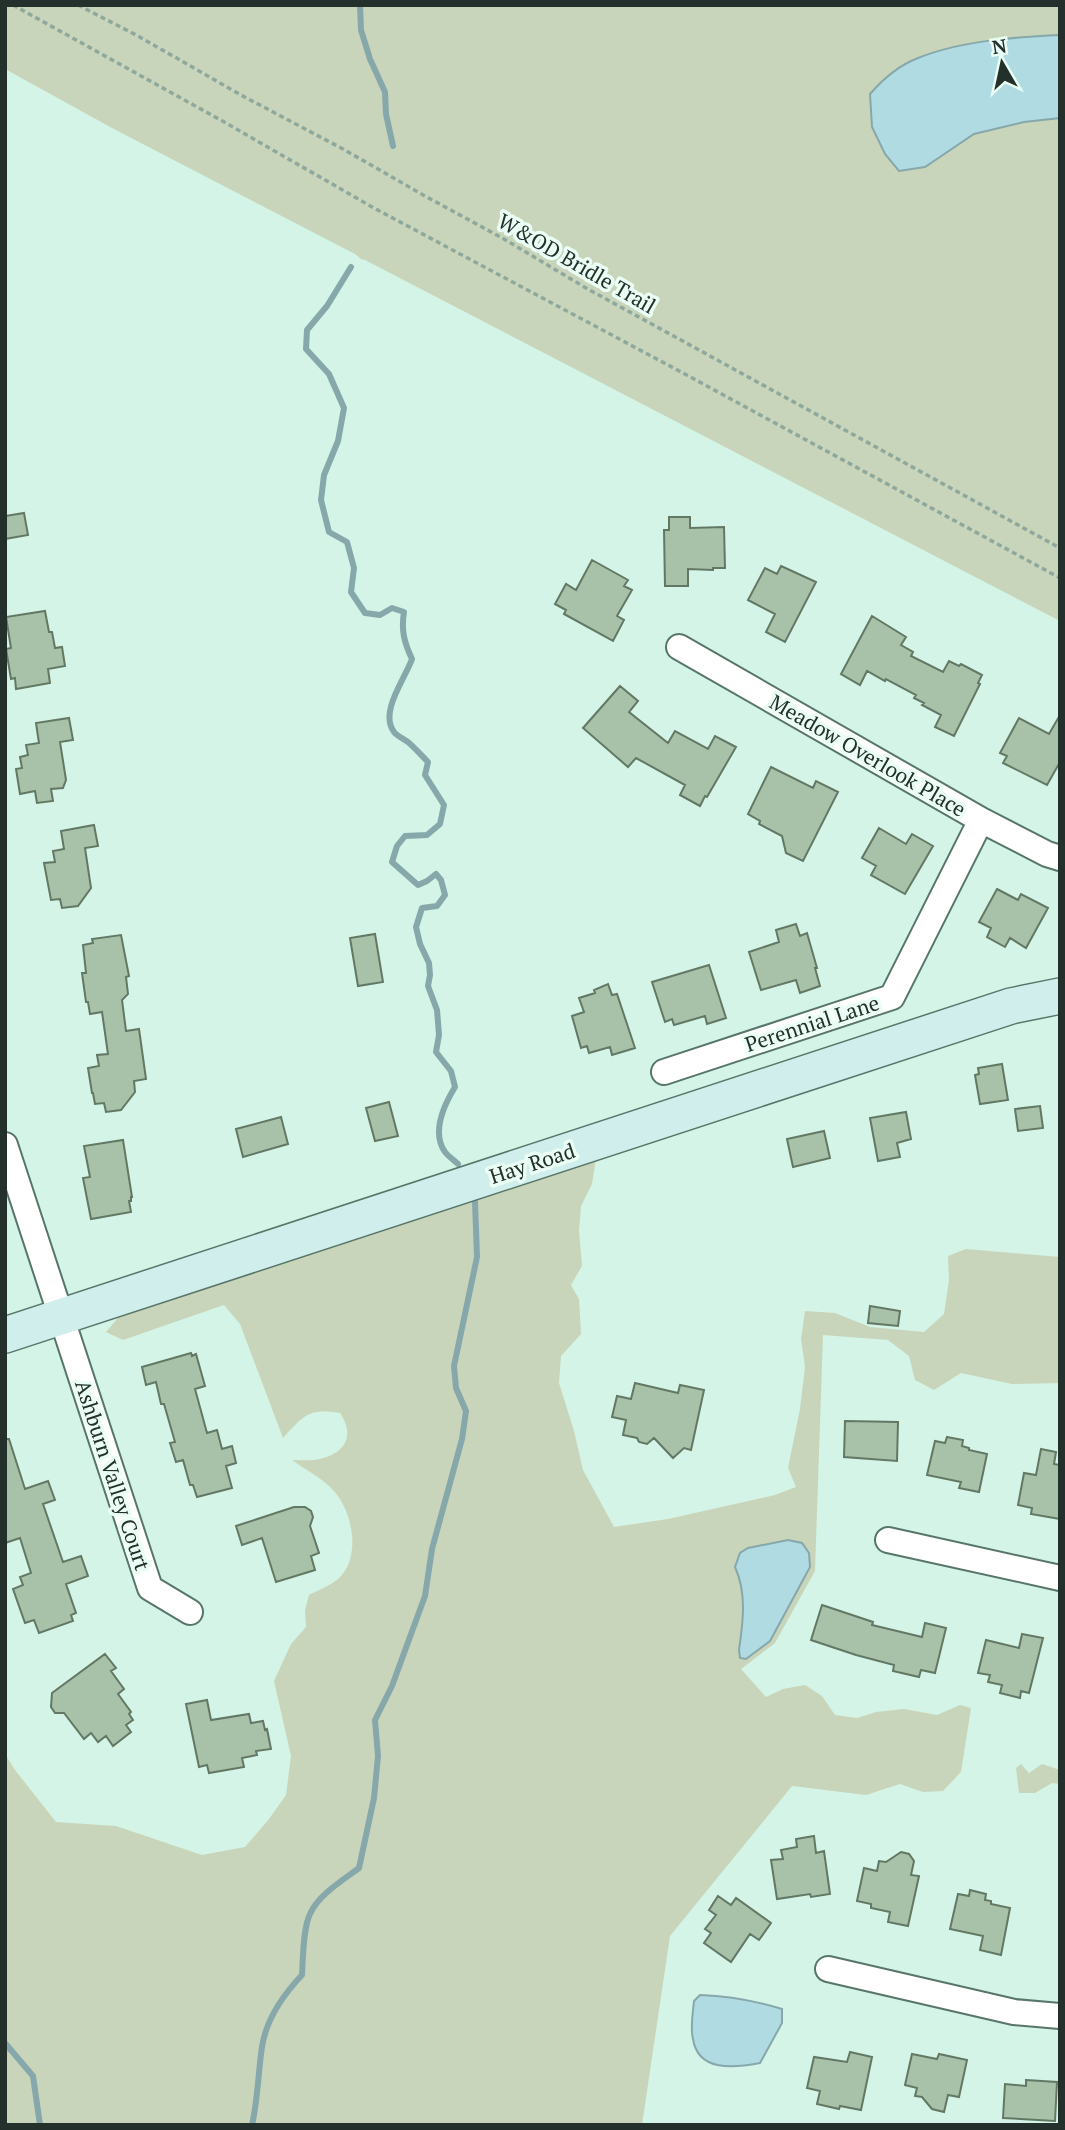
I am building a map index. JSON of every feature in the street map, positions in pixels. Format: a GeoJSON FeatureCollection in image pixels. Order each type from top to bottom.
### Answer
{"type":"FeatureCollection","features":[{"type":"Feature","properties":{"kind":"street","name":"Meadow Overlook Place"},"geometry":{"type":"LineString","coordinates":[[679,647],[981,820],[1060,858]]}},
{"type":"Feature","properties":{"kind":"street","name":"Perennial Lane"},"geometry":{"type":"LineString","coordinates":[[664,1072],[892,997],[981,820]]}},
{"type":"Feature","properties":{"kind":"street","name":"Hay Road"},"geometry":{"type":"LineString","coordinates":[[5,1335],[1011,1006],[1060,996]]}},
{"type":"Feature","properties":{"kind":"street","name":"Ashburn Valley Court"},"geometry":{"type":"LineString","coordinates":[[5,1144],[150,1588],[190,1612]]}},
{"type":"Feature","properties":{"kind":"street"},"geometry":{"type":"LineString","coordinates":[[888,1540],[1060,1578]]}},
{"type":"Feature","properties":{"kind":"street"},"geometry":{"type":"LineString","coordinates":[[828,1969],[1014,2012],[1060,2016]]}},
{"type":"Feature","properties":{"kind":"path"},"geometry":{"type":"LineString","coordinates":[[13,5],[372,207],[1060,579]]}},
{"type":"Feature","properties":{"kind":"path","name":"W&OD Bridle Trail"},"geometry":{"type":"LineString","coordinates":[[78,5],[343,149],[586,288],[1060,548]]}},
{"type":"Feature","properties":{"kind":"green space"},"geometry":{"type":"Polygon","coordinates":[[[5,5],[1060,5],[1060,35],[959,46],[917,58],[883,80],[925,167],[974,134],[1024,122],[1060,118],[1060,621],[361,259],[5,69],[5,5]]]}},
{"type":"Feature","properties":{"kind":"green space"},"geometry":{"type":"Polygon","coordinates":[[[597,1151],[592,1184],[581,1206],[579,1230],[582,1266],[571,1285],[579,1299],[581,1334],[561,1356],[559,1383],[583,1470],[614,1527],[668,1519],[775,1495],[796,1487],[788,1468],[805,1367],[801,1339],[805,1311],[835,1313],[870,1327],[924,1332],[944,1314],[949,1280],[948,1256],[966,1249],[1060,1257],[1060,1383],[1012,1384],[961,1373],[934,1390],[915,1380],[909,1356],[888,1340],[823,1335],[815,1571],[775,1643],[741,1669],[766,1697],[783,1689],[805,1685],[822,1696],[835,1715],[857,1718],[876,1712],[904,1709],[937,1715],[960,1705],[971,1708],[961,1772],[943,1791],[923,1792],[900,1784],[866,1795],[792,1786],[670,1936],[642,2125],[5,2125],[5,1754],[56,1822],[116,1826],[202,1855],[245,1847],[286,1795],[291,1756],[274,1681],[291,1644],[306,1627],[305,1610],[309,1595],[338,1579],[350,1559],[352,1547],[349,1521],[339,1498],[323,1481],[292,1460],[317,1460],[342,1448],[347,1436],[345,1421],[340,1413],[314,1413],[302,1419],[283,1438],[240,1324],[224,1305],[123,1340],[106,1332],[118,1318],[597,1151]]]}},
{"type":"Feature","properties":{"kind":"green space"},"geometry":{"type":"Polygon","coordinates":[[[1021,1764],[1029,1773],[1042,1764],[1060,1770],[1060,1784],[1052,1783],[1035,1793],[1019,1793],[1016,1768],[1021,1764]]]}},
{"type":"Feature","properties":{"kind":"water"},"geometry":{"type":"Polygon","coordinates":[[[1060,35],[1060,118],[1024,122],[974,134],[925,167],[899,171],[885,154],[872,127],[870,94],[898,69],[934,52],[970,44],[1060,35]]]}},
{"type":"Feature","properties":{"kind":"water"},"geometry":{"type":"Polygon","coordinates":[[[788,1540],[802,1543],[809,1553],[810,1567],[770,1641],[746,1659],[740,1658],[743,1597],[735,1567],[740,1553],[748,1548],[788,1540]]]}},
{"type":"Feature","properties":{"kind":"water"},"geometry":{"type":"Polygon","coordinates":[[[700,1995],[742,1999],[782,2009],[782,2023],[760,2063],[719,2065],[702,2057],[696,2050],[692,2030],[694,2001],[700,1995]]]}},
{"type":"Feature","properties":{"kind":"building"},"geometry":{"type":"Polygon","coordinates":[[[24,513],[28,535],[5,539],[5,516],[24,513]]]}},
{"type":"Feature","properties":{"kind":"building"},"geometry":{"type":"Polygon","coordinates":[[[669,517],[690,517],[690,528],[724,527],[725,568],[688,569],[688,586],[665,586],[664,530],[669,530],[669,517]]]}},
{"type":"Feature","properties":{"kind":"building"},"geometry":{"type":"Polygon","coordinates":[[[592,560],[628,580],[624,586],[632,590],[617,616],[624,620],[613,641],[564,614],[566,610],[555,604],[566,584],[576,590],[592,560]]]}},
{"type":"Feature","properties":{"kind":"building"},"geometry":{"type":"Polygon","coordinates":[[[781,566],[816,582],[785,642],[766,632],[775,614],[748,600],[765,568],[777,574],[781,566]]]}},
{"type":"Feature","properties":{"kind":"building"},"geometry":{"type":"Polygon","coordinates":[[[45,611],[55,648],[62,647],[65,666],[48,669],[50,683],[16,689],[15,678],[11,679],[6,649],[11,648],[6,617],[45,611]]]}},
{"type":"Feature","properties":{"kind":"building"},"geometry":{"type":"Polygon","coordinates":[[[872,616],[906,637],[901,645],[913,652],[911,656],[943,672],[949,661],[982,675],[954,736],[935,727],[941,715],[922,705],[924,703],[914,698],[916,695],[867,671],[860,685],[841,674],[872,616]]]}},
{"type":"Feature","properties":{"kind":"building"},"geometry":{"type":"Polygon","coordinates":[[[620,686],[638,701],[629,712],[668,743],[675,731],[708,749],[715,736],[736,747],[700,806],[680,795],[685,785],[636,758],[628,767],[583,728],[620,686]]]}},
{"type":"Feature","properties":{"kind":"building"},"geometry":{"type":"Polygon","coordinates":[[[1060,715],[1060,762],[1047,785],[1003,763],[1007,756],[1000,753],[1019,718],[1049,734],[1060,715]]]}},
{"type":"Feature","properties":{"kind":"building"},"geometry":{"type":"Polygon","coordinates":[[[69,718],[73,740],[60,742],[66,780],[63,788],[51,789],[53,801],[37,803],[35,791],[20,794],[16,769],[22,768],[20,757],[28,755],[26,745],[39,743],[36,723],[69,718]]]}},
{"type":"Feature","properties":{"kind":"building"},"geometry":{"type":"Polygon","coordinates":[[[771,767],[813,788],[816,781],[838,792],[803,861],[786,853],[782,836],[759,824],[760,821],[748,814],[771,767]]]}},
{"type":"Feature","properties":{"kind":"building"},"geometry":{"type":"Polygon","coordinates":[[[94,825],[98,846],[85,848],[91,888],[78,906],[62,908],[60,899],[51,900],[44,863],[55,862],[53,851],[64,849],[61,831],[94,825]]]}},
{"type":"Feature","properties":{"kind":"building"},"geometry":{"type":"Polygon","coordinates":[[[879,828],[906,844],[912,834],[933,846],[905,894],[871,875],[876,866],[862,858],[879,828]]]}},
{"type":"Feature","properties":{"kind":"building"},"geometry":{"type":"Polygon","coordinates":[[[997,889],[1018,900],[1021,894],[1048,908],[1026,948],[1010,938],[1005,947],[987,937],[991,928],[979,922],[997,889]]]}},
{"type":"Feature","properties":{"kind":"building"},"geometry":{"type":"Polygon","coordinates":[[[796,924],[800,936],[807,933],[820,986],[800,993],[796,980],[761,990],[749,952],[779,942],[776,930],[796,924]]]}},
{"type":"Feature","properties":{"kind":"building"},"geometry":{"type":"Polygon","coordinates":[[[375,934],[383,982],[358,986],[350,938],[375,934]]]}},
{"type":"Feature","properties":{"kind":"building"},"geometry":{"type":"Polygon","coordinates":[[[121,935],[129,976],[126,977],[128,994],[122,1000],[126,1031],[139,1029],[146,1079],[134,1081],[135,1092],[121,1110],[106,1112],[104,1103],[95,1104],[88,1068],[99,1066],[97,1055],[108,1054],[102,1012],[90,1014],[86,1002],[82,973],[86,973],[83,945],[93,943],[92,939],[121,935]]]}},
{"type":"Feature","properties":{"kind":"building"},"geometry":{"type":"Polygon","coordinates":[[[709,965],[726,1018],[707,1024],[705,1016],[674,1025],[672,1019],[665,1022],[652,982],[709,965]]]}},
{"type":"Feature","properties":{"kind":"building"},"geometry":{"type":"Polygon","coordinates":[[[608,984],[612,995],[617,994],[635,1048],[612,1055],[610,1047],[589,1053],[587,1046],[581,1048],[572,1016],[584,1012],[579,998],[595,993],[594,990],[608,984]]]}},
{"type":"Feature","properties":{"kind":"building"},"geometry":{"type":"Polygon","coordinates":[[[1002,1064],[1008,1100],[980,1104],[975,1075],[979,1074],[978,1068],[1002,1064]]]}},
{"type":"Feature","properties":{"kind":"building"},"geometry":{"type":"Polygon","coordinates":[[[389,1102],[398,1136],[375,1141],[366,1108],[389,1102]]]}},
{"type":"Feature","properties":{"kind":"building"},"geometry":{"type":"Polygon","coordinates":[[[1040,1106],[1043,1128],[1018,1131],[1015,1109],[1040,1106]]]}},
{"type":"Feature","properties":{"kind":"building"},"geometry":{"type":"Polygon","coordinates":[[[906,1112],[911,1139],[897,1143],[900,1157],[878,1161],[870,1118],[906,1112]]]}},
{"type":"Feature","properties":{"kind":"building"},"geometry":{"type":"Polygon","coordinates":[[[281,1117],[288,1144],[243,1157],[236,1129],[281,1117]]]}},
{"type":"Feature","properties":{"kind":"building"},"geometry":{"type":"Polygon","coordinates":[[[824,1131],[830,1158],[793,1167],[787,1139],[824,1131]]]}},
{"type":"Feature","properties":{"kind":"building"},"geometry":{"type":"Polygon","coordinates":[[[123,1140],[132,1197],[129,1201],[131,1212],[91,1219],[83,1178],[90,1177],[84,1146],[123,1140]]]}},
{"type":"Feature","properties":{"kind":"building"},"geometry":{"type":"Polygon","coordinates":[[[870,1306],[900,1311],[898,1326],[868,1323],[870,1306]]]}},
{"type":"Feature","properties":{"kind":"building"},"geometry":{"type":"Polygon","coordinates":[[[191,1353],[192,1356],[196,1354],[205,1386],[195,1389],[207,1433],[217,1430],[222,1449],[232,1446],[236,1463],[226,1466],[232,1488],[197,1497],[193,1485],[190,1485],[183,1460],[176,1462],[170,1443],[175,1442],[156,1382],[146,1385],[142,1367],[191,1353]]]}},
{"type":"Feature","properties":{"kind":"building"},"geometry":{"type":"Polygon","coordinates":[[[635,1383],[678,1393],[680,1385],[704,1390],[691,1450],[684,1448],[673,1458],[654,1438],[647,1444],[639,1442],[637,1438],[623,1435],[626,1420],[612,1417],[617,1396],[631,1399],[635,1383]]]}},
{"type":"Feature","properties":{"kind":"building"},"geometry":{"type":"Polygon","coordinates":[[[845,1421],[898,1422],[897,1461],[844,1457],[845,1421]]]}},
{"type":"Feature","properties":{"kind":"building"},"geometry":{"type":"Polygon","coordinates":[[[947,1437],[963,1440],[962,1446],[987,1454],[979,1492],[959,1488],[961,1482],[927,1475],[935,1441],[945,1443],[947,1437]]]}},
{"type":"Feature","properties":{"kind":"building"},"geometry":{"type":"Polygon","coordinates":[[[5,1439],[9,1439],[25,1489],[48,1481],[55,1500],[43,1504],[63,1562],[81,1556],[88,1576],[66,1584],[76,1613],[71,1615],[73,1621],[39,1633],[34,1620],[25,1623],[13,1589],[23,1585],[20,1577],[31,1573],[20,1538],[5,1543],[5,1439]]]}},
{"type":"Feature","properties":{"kind":"building"},"geometry":{"type":"Polygon","coordinates":[[[1041,1449],[1056,1452],[1054,1464],[1060,1465],[1060,1519],[1031,1514],[1032,1508],[1018,1505],[1024,1473],[1036,1475],[1041,1449]]]}},
{"type":"Feature","properties":{"kind":"building"},"geometry":{"type":"Polygon","coordinates":[[[294,1507],[305,1507],[311,1511],[313,1517],[310,1526],[319,1553],[311,1556],[315,1570],[276,1582],[262,1538],[242,1545],[236,1526],[294,1507]]]}},
{"type":"Feature","properties":{"kind":"building"},"geometry":{"type":"Polygon","coordinates":[[[822,1605],[873,1622],[872,1625],[922,1637],[925,1623],[946,1628],[935,1673],[921,1670],[919,1677],[893,1671],[894,1665],[811,1640],[822,1605]]]}},
{"type":"Feature","properties":{"kind":"building"},"geometry":{"type":"Polygon","coordinates":[[[1022,1634],[1043,1638],[1029,1693],[1021,1691],[1020,1698],[1000,1693],[1002,1685],[988,1682],[990,1675],[978,1673],[986,1640],[1019,1648],[1022,1634]]]}},
{"type":"Feature","properties":{"kind":"building"},"geometry":{"type":"Polygon","coordinates":[[[105,1654],[116,1668],[111,1671],[124,1689],[118,1694],[131,1712],[129,1714],[133,1720],[126,1725],[131,1732],[113,1746],[106,1736],[98,1742],[91,1733],[84,1739],[64,1713],[55,1713],[51,1707],[52,1693],[105,1654]]]}},
{"type":"Feature","properties":{"kind":"building"},"geometry":{"type":"Polygon","coordinates":[[[207,1700],[211,1720],[249,1714],[251,1723],[263,1721],[271,1749],[256,1751],[257,1755],[242,1758],[244,1767],[209,1773],[207,1765],[199,1767],[186,1704],[207,1700]]]}},
{"type":"Feature","properties":{"kind":"building"},"geometry":{"type":"Polygon","coordinates":[[[814,1836],[816,1853],[824,1851],[830,1894],[777,1899],[771,1860],[783,1859],[781,1850],[797,1847],[796,1839],[814,1836]]]}},
{"type":"Feature","properties":{"kind":"building"},"geometry":{"type":"Polygon","coordinates":[[[901,1852],[909,1854],[914,1861],[911,1875],[919,1876],[908,1926],[888,1922],[890,1912],[871,1908],[871,1904],[857,1901],[864,1868],[877,1871],[879,1861],[886,1862],[901,1852]]]}},
{"type":"Feature","properties":{"kind":"building"},"geometry":{"type":"Polygon","coordinates":[[[970,1890],[986,1894],[985,1900],[991,1901],[991,1904],[1010,1908],[1001,1955],[980,1950],[983,1936],[950,1929],[958,1894],[969,1896],[970,1890]]]}},
{"type":"Feature","properties":{"kind":"building"},"geometry":{"type":"Polygon","coordinates":[[[718,1896],[731,1905],[736,1898],[771,1923],[759,1940],[750,1934],[731,1962],[704,1943],[711,1933],[705,1929],[716,1915],[709,1910],[718,1896]]]}},
{"type":"Feature","properties":{"kind":"building"},"geometry":{"type":"Polygon","coordinates":[[[850,2052],[872,2057],[861,2110],[817,2104],[820,2091],[807,2088],[814,2057],[847,2062],[850,2052]]]}},
{"type":"Feature","properties":{"kind":"building"},"geometry":{"type":"Polygon","coordinates":[[[912,2054],[937,2059],[939,2054],[967,2060],[959,2097],[948,2095],[944,2112],[932,2109],[922,2097],[915,2096],[917,2088],[905,2085],[912,2054]]]}},
{"type":"Feature","properties":{"kind":"building"},"geometry":{"type":"Polygon","coordinates":[[[1026,2080],[1057,2082],[1055,2121],[1003,2118],[1005,2084],[1026,2086],[1026,2080]]]}},
{"type":"Feature","properties":{"kind":"waterway"},"geometry":{"type":"LineString","coordinates":[[360,5],[361,30],[385,92],[386,114],[393,146]]}},
{"type":"Feature","properties":{"kind":"waterway"},"geometry":{"type":"LineString","coordinates":[[351,267],[327,306],[307,330],[306,349],[329,374],[344,408],[338,441],[324,475],[321,500],[329,532],[347,542],[354,568],[351,592],[365,613],[380,615],[392,608],[404,612],[404,636],[412,659],[391,705],[390,724],[395,733],[428,762],[425,775],[444,805],[440,824],[427,835],[405,836],[397,846],[392,862],[418,885],[436,874],[441,880],[445,895],[437,906],[422,908],[416,927],[429,963],[428,986],[437,1010],[439,1035],[436,1052],[451,1071],[455,1087],[443,1110],[439,1136],[445,1152],[458,1164]]}},
{"type":"Feature","properties":{"kind":"waterway"},"geometry":{"type":"LineString","coordinates":[[252,2125],[264,2037],[277,2008],[302,1975],[305,1935],[310,1914],[325,1894],[359,1868],[374,1798],[378,1756],[375,1720],[392,1686],[425,1596],[432,1549],[462,1439],[466,1411],[456,1388],[454,1366],[477,1257],[475,1202]]}},
{"type":"Feature","properties":{"kind":"waterway"},"geometry":{"type":"LineString","coordinates":[[5,2043],[33,2076],[40,2125]]}}]}
